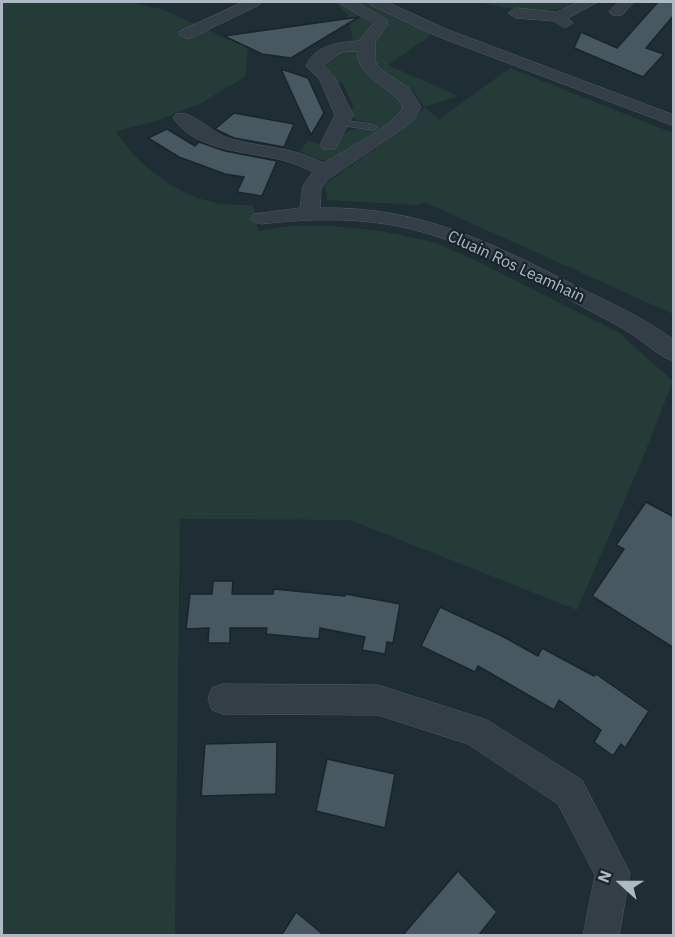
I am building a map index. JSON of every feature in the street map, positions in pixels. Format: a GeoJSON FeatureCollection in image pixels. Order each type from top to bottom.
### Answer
{"type":"FeatureCollection","features":[{"type":"Feature","properties":{"kind":"street"},"geometry":{"type":"LineString","coordinates":[[310,214],[311,190],[315,181],[326,171],[387,133],[410,115],[412,107],[398,88],[374,73],[365,55],[366,46],[380,27],[381,22],[346,2]]}},
{"type":"Feature","properties":{"kind":"street"},"geometry":{"type":"LineString","coordinates":[[376,2],[440,32],[674,121]]}},
{"type":"Feature","properties":{"kind":"street"},"geometry":{"type":"LineString","coordinates":[[516,13],[561,20],[591,2]]}},
{"type":"Feature","properties":{"kind":"street"},"geometry":{"type":"LineString","coordinates":[[187,34],[245,3]]}},
{"type":"Feature","properties":{"kind":"street"},"geometry":{"type":"LineString","coordinates":[[329,145],[344,115],[327,78],[314,66],[316,61],[337,47],[366,46]]}},
{"type":"Feature","properties":{"kind":"street"},"geometry":{"type":"LineString","coordinates":[[182,118],[205,135],[221,142],[294,157],[326,171]]}},
{"type":"Feature","properties":{"kind":"street","name":"Cluain Ros Leamhain"},"geometry":{"type":"LineString","coordinates":[[261,218],[342,213],[382,218],[439,230],[488,251],[618,316],[644,330],[674,353]]}},
{"type":"Feature","properties":{"kind":"street"},"geometry":{"type":"LineString","coordinates":[[223,699],[378,700],[476,731],[570,792],[614,873],[601,936]]}},
{"type":"Feature","properties":{"kind":"lane"},"geometry":{"type":"LineString","coordinates":[[341,123],[373,127]]}},
{"type":"Feature","properties":{"kind":"green space"},"geometry":{"type":"Polygon","coordinates":[[[2,2],[127,2],[162,9],[248,48],[245,77],[200,104],[153,122],[116,131],[146,167],[172,185],[201,199],[221,204],[253,205],[258,231],[289,226],[333,226],[382,231],[433,242],[473,259],[618,332],[673,381],[640,465],[577,610],[350,520],[180,519],[175,935],[2,935],[2,2]]]}},
{"type":"Feature","properties":{"kind":"green space"},"geometry":{"type":"Polygon","coordinates":[[[335,2],[340,2],[373,21],[375,25],[361,42],[353,42],[348,15],[335,2]]]}},
{"type":"Feature","properties":{"kind":"green space"},"geometry":{"type":"Polygon","coordinates":[[[354,2],[367,2],[431,31],[429,37],[388,65],[459,96],[424,107],[413,90],[389,79],[376,66],[373,53],[375,42],[388,27],[386,20],[354,2]]]}},
{"type":"Feature","properties":{"kind":"green space"},"geometry":{"type":"Polygon","coordinates":[[[478,2],[582,2],[569,7],[530,11],[478,2]]]}},
{"type":"Feature","properties":{"kind":"green space"},"geometry":{"type":"Polygon","coordinates":[[[357,49],[366,74],[378,84],[391,89],[405,105],[401,117],[331,161],[300,152],[307,141],[335,148],[342,136],[350,130],[373,130],[375,123],[358,120],[349,114],[347,110],[354,108],[342,82],[336,82],[333,75],[321,64],[342,50],[357,49]]]}},
{"type":"Feature","properties":{"kind":"green space"},"geometry":{"type":"Polygon","coordinates":[[[510,68],[673,133],[673,314],[424,202],[418,205],[327,200],[325,184],[415,120],[424,107],[439,119],[510,68]]]}},
{"type":"Feature","properties":{"kind":"building"},"geometry":{"type":"Polygon","coordinates":[[[658,2],[674,2],[674,15],[646,48],[664,54],[643,77],[574,48],[581,32],[617,48],[658,2]]]}},
{"type":"Feature","properties":{"kind":"building"},"geometry":{"type":"Polygon","coordinates":[[[359,17],[291,58],[262,54],[224,36],[359,17]]]}},
{"type":"Feature","properties":{"kind":"building"},"geometry":{"type":"Polygon","coordinates":[[[281,69],[308,78],[324,113],[311,135],[281,69]]]}},
{"type":"Feature","properties":{"kind":"building"},"geometry":{"type":"Polygon","coordinates":[[[234,113],[294,124],[284,147],[234,138],[215,129],[234,113]]]}},
{"type":"Feature","properties":{"kind":"building"},"geometry":{"type":"Polygon","coordinates":[[[167,129],[195,146],[199,142],[225,151],[277,161],[262,196],[237,192],[244,177],[225,174],[179,157],[148,138],[167,129]]]}},
{"type":"Feature","properties":{"kind":"building"},"geometry":{"type":"Polygon","coordinates":[[[646,502],[674,517],[674,648],[592,596],[624,549],[616,545],[646,502]]]}},
{"type":"Feature","properties":{"kind":"building"},"geometry":{"type":"Polygon","coordinates":[[[213,581],[233,581],[232,594],[273,594],[274,589],[345,596],[346,594],[400,604],[393,643],[387,642],[385,654],[362,650],[365,637],[320,628],[319,639],[266,634],[267,628],[230,628],[230,643],[208,643],[209,628],[186,629],[190,594],[212,594],[213,581]]]}},
{"type":"Feature","properties":{"kind":"building"},"geometry":{"type":"Polygon","coordinates":[[[440,607],[538,656],[542,648],[594,676],[596,674],[649,711],[625,748],[621,744],[613,756],[594,742],[601,730],[559,700],[554,710],[478,666],[475,672],[421,646],[440,607]]]}},
{"type":"Feature","properties":{"kind":"building"},"geometry":{"type":"Polygon","coordinates":[[[277,742],[276,794],[201,796],[205,744],[277,742]]]}},
{"type":"Feature","properties":{"kind":"building"},"geometry":{"type":"Polygon","coordinates":[[[327,759],[395,774],[385,828],[316,811],[327,759]]]}},
{"type":"Feature","properties":{"kind":"building"},"geometry":{"type":"Polygon","coordinates":[[[458,871],[497,912],[478,936],[402,936],[458,871]]]}},
{"type":"Feature","properties":{"kind":"building"},"geometry":{"type":"Polygon","coordinates":[[[296,912],[325,936],[281,936],[296,912]]]}}]}
